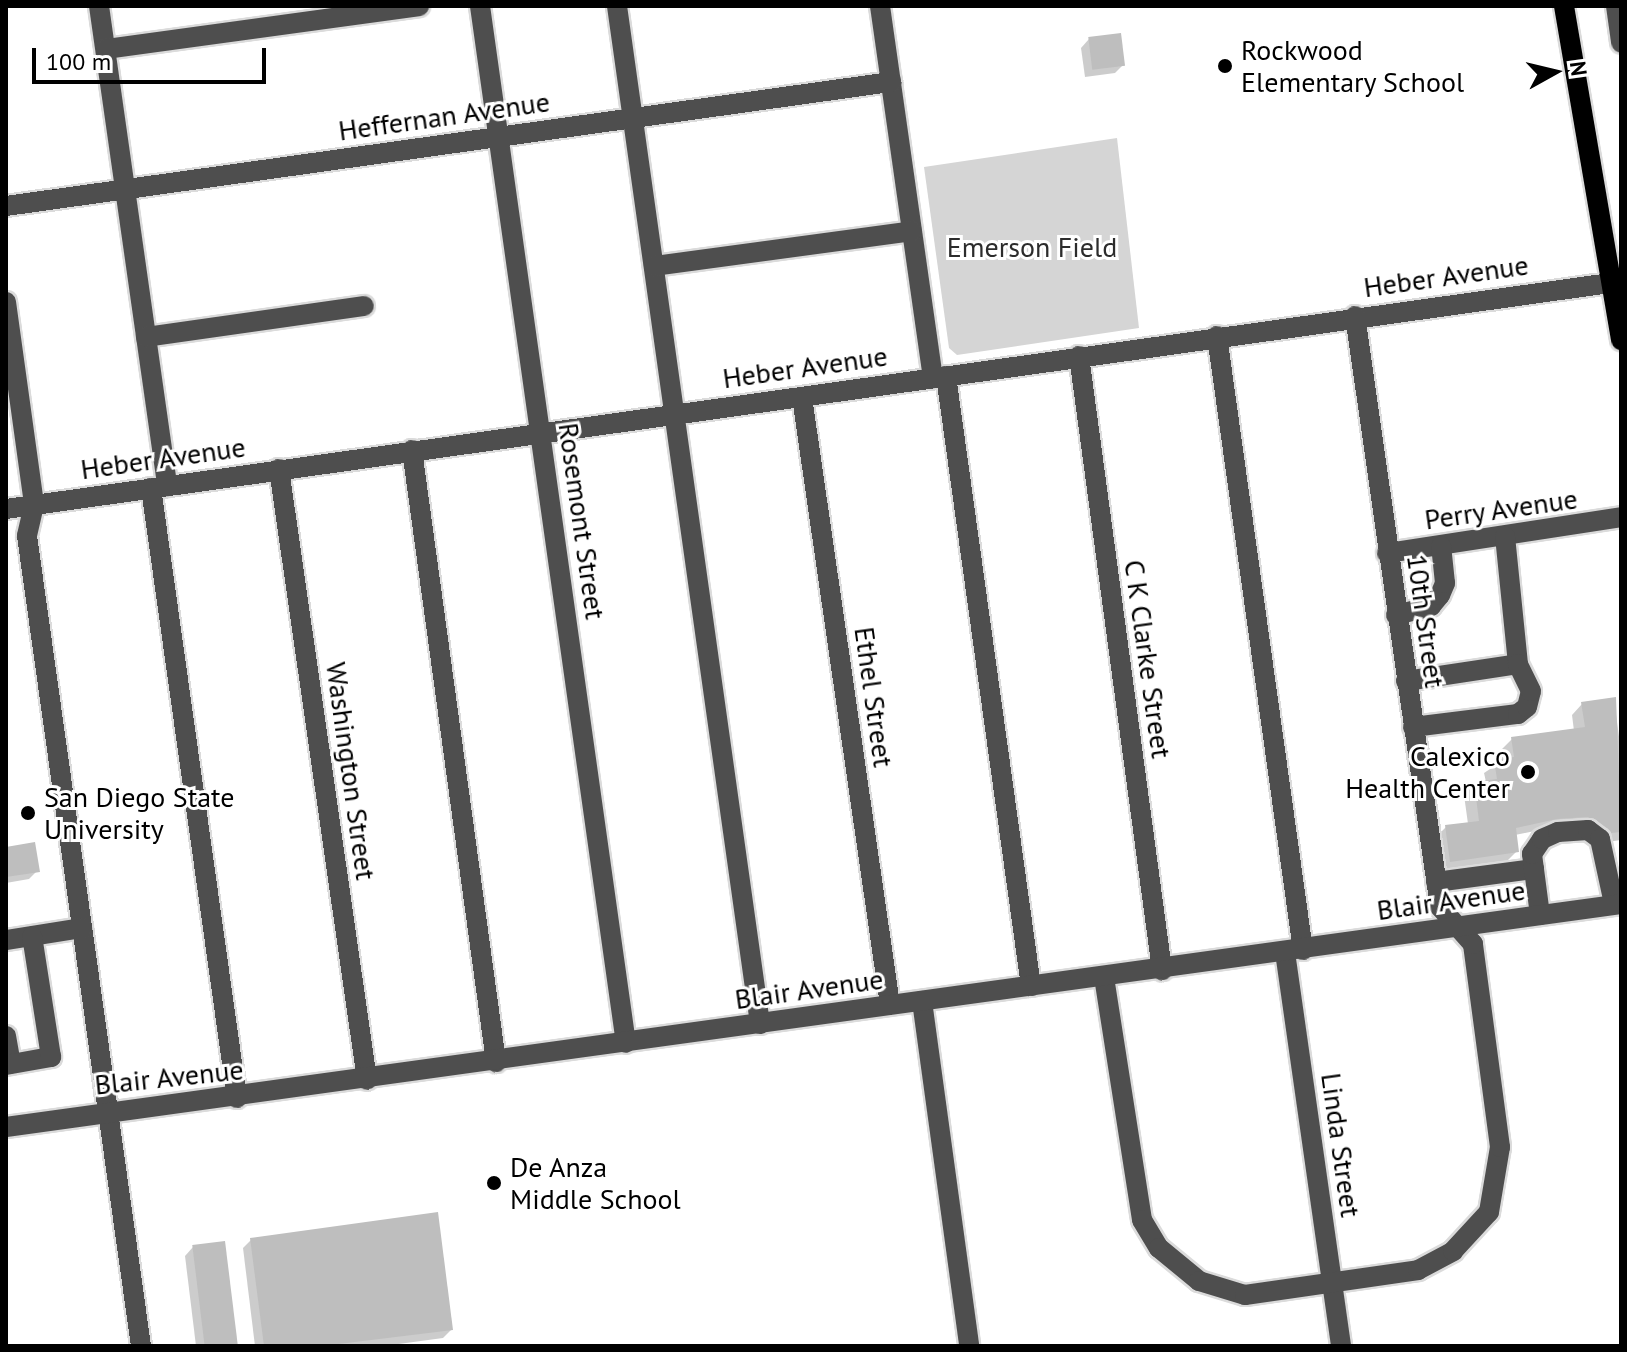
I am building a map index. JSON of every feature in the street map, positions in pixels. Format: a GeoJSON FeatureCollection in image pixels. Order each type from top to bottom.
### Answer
{"type":"FeatureCollection","features":[{"type":"Feature","properties":{"kind":"main road"},"geometry":{"type":"LineString","coordinates":[[1564,6],[1621,340]]}},
{"type":"Feature","properties":{"kind":"street"},"geometry":{"type":"LineString","coordinates":[[99,6],[146,337],[159,487],[237,1098]]}},
{"type":"Feature","properties":{"kind":"street"},"geometry":{"type":"LineString","coordinates":[[106,49],[419,6]]}},
{"type":"Feature","properties":{"kind":"street","name":"Rosemont Street"},"geometry":{"type":"LineString","coordinates":[[480,6],[626,1043]]}},
{"type":"Feature","properties":{"kind":"street"},"geometry":{"type":"LineString","coordinates":[[617,6],[760,1024]]}},
{"type":"Feature","properties":{"kind":"street"},"geometry":{"type":"LineString","coordinates":[[880,6],[912,231],[939,377],[1031,986]]}},
{"type":"Feature","properties":{"kind":"street"},"geometry":{"type":"LineString","coordinates":[[1616,6],[1621,43]]}},
{"type":"Feature","properties":{"kind":"street","name":"Heffernan Avenue"},"geometry":{"type":"LineString","coordinates":[[6,206],[891,82]]}},
{"type":"Feature","properties":{"kind":"street"},"geometry":{"type":"LineString","coordinates":[[654,266],[912,231]]}},
{"type":"Feature","properties":{"kind":"street","name":"Heber Avenue"},"geometry":{"type":"LineString","coordinates":[[6,509],[1355,316],[1611,283]]}},
{"type":"Feature","properties":{"kind":"street"},"geometry":{"type":"LineString","coordinates":[[6,302],[34,505],[27,536],[141,1346]]}},
{"type":"Feature","properties":{"kind":"street"},"geometry":{"type":"LineString","coordinates":[[146,337],[364,306]]}},
{"type":"Feature","properties":{"kind":"street","name":"10th Street"},"geometry":{"type":"LineString","coordinates":[[1104,977],[1134,1189],[1142,1220],[1159,1248],[1179,1268],[1226,1293],[1332,1284],[1418,1270],[1453,1251],[1489,1212],[1500,1147],[1473,944],[1440,907],[1355,316]]}},
{"type":"Feature","properties":{"kind":"street","name":"Linda Street"},"geometry":{"type":"LineString","coordinates":[[1217,336],[1341,1346]]}},
{"type":"Feature","properties":{"kind":"street","name":"C K Clarke Street"},"geometry":{"type":"LineString","coordinates":[[1079,356],[1162,970]]}},
{"type":"Feature","properties":{"kind":"street","name":"Ethel Street"},"geometry":{"type":"LineString","coordinates":[[802,397],[890,1005]]}},
{"type":"Feature","properties":{"kind":"street"},"geometry":{"type":"LineString","coordinates":[[412,450],[496,1062]]}},
{"type":"Feature","properties":{"kind":"street","name":"Washington Street"},"geometry":{"type":"LineString","coordinates":[[279,469],[367,1080]]}},
{"type":"Feature","properties":{"kind":"street","name":"Perry Avenue"},"geometry":{"type":"LineString","coordinates":[[1387,553],[1621,517]]}},
{"type":"Feature","properties":{"kind":"street"},"geometry":{"type":"LineString","coordinates":[[1413,727],[1518,714],[1527,707],[1531,691],[1518,664],[1505,537]]}},
{"type":"Feature","properties":{"kind":"street"},"geometry":{"type":"LineString","coordinates":[[1396,615],[1431,606],[1440,595],[1445,583],[1441,546]]}},
{"type":"Feature","properties":{"kind":"street"},"geometry":{"type":"LineString","coordinates":[[1406,681],[1518,664]]}},
{"type":"Feature","properties":{"kind":"street"},"geometry":{"type":"LineString","coordinates":[[1540,915],[1532,854],[1542,839],[1588,830],[1607,852],[1618,904]]}},
{"type":"Feature","properties":{"kind":"street"},"geometry":{"type":"LineString","coordinates":[[1436,882],[1534,869]]}},
{"type":"Feature","properties":{"kind":"street","name":"Blair Avenue"},"geometry":{"type":"LineString","coordinates":[[6,1127],[237,1098],[1618,904]]}},
{"type":"Feature","properties":{"kind":"street"},"geometry":{"type":"LineString","coordinates":[[6,940],[82,928]]}},
{"type":"Feature","properties":{"kind":"street"},"geometry":{"type":"LineString","coordinates":[[6,1036],[8,1064],[51,1057],[32,936]]}},
{"type":"Feature","properties":{"kind":"street"},"geometry":{"type":"LineString","coordinates":[[922,1001],[969,1346]]}},
{"type":"Feature","properties":{"kind":"green space","name":"Emerson Field"},"geometry":{"type":"Polygon","coordinates":[[[1117,138],[1139,328],[957,355],[949,348],[924,167],[1117,138]]]}},
{"type":"Feature","properties":{"kind":"building"},"geometry":{"type":"Polygon","coordinates":[[[1121,33],[1125,66],[1092,70],[1088,37],[1121,33]]]}},
{"type":"Feature","properties":{"kind":"building"},"geometry":{"type":"Polygon","coordinates":[[[1616,697],[1621,832],[1611,833],[1588,817],[1557,819],[1516,828],[1519,852],[1450,862],[1445,825],[1479,821],[1474,782],[1497,779],[1494,760],[1514,757],[1511,737],[1585,727],[1581,702],[1616,697]]]}},
{"type":"Feature","properties":{"kind":"building"},"geometry":{"type":"Polygon","coordinates":[[[35,842],[40,872],[6,877],[6,847],[35,842]]]}},
{"type":"Feature","properties":{"kind":"building"},"geometry":{"type":"Polygon","coordinates":[[[438,1212],[453,1330],[322,1346],[264,1346],[250,1238],[438,1212]]]}},
{"type":"Feature","properties":{"kind":"building"},"geometry":{"type":"Polygon","coordinates":[[[225,1241],[238,1346],[205,1346],[192,1245],[225,1241]]]}},
{"type":"Feature","properties":{"kind":"place","name":"Rockwood Elementary School"},"geometry":{"type":"Point","coordinates":[1225,66]}},
{"type":"Feature","properties":{"kind":"place","name":"Calexico Health Center"},"geometry":{"type":"Point","coordinates":[1528,772]}},
{"type":"Feature","properties":{"kind":"place","name":"San Diego State University"},"geometry":{"type":"Point","coordinates":[28,813]}},
{"type":"Feature","properties":{"kind":"place","name":"De Anza Middle School"},"geometry":{"type":"Point","coordinates":[494,1183]}}]}
